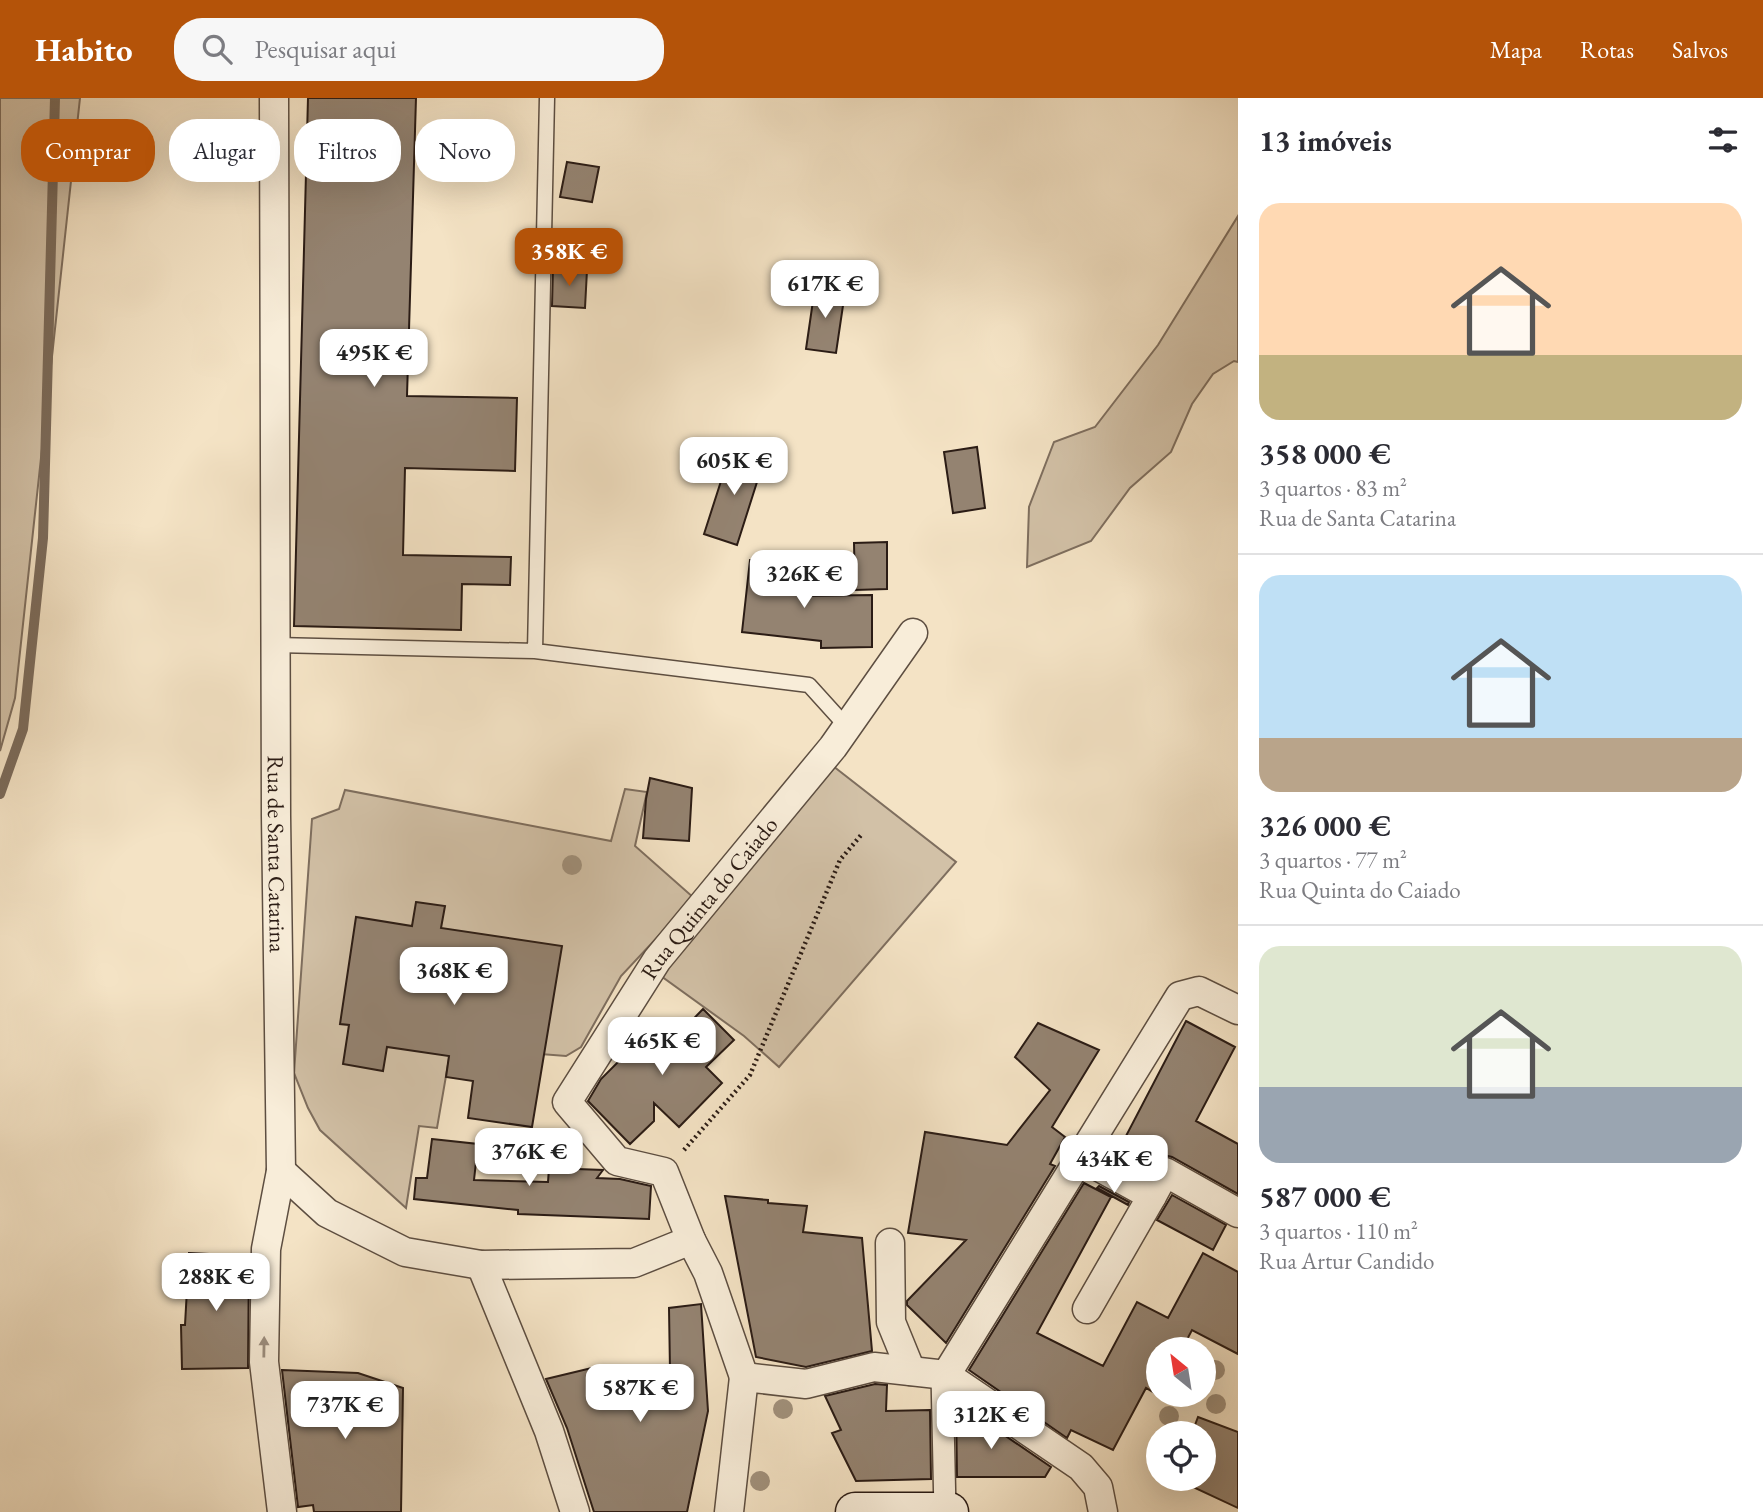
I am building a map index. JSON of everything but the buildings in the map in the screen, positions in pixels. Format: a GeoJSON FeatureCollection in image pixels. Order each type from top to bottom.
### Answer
{"type":"FeatureCollection","features":[{"type":"Feature","properties":{"kind":"main road"},"geometry":{"type":"LineString","coordinates":[[856,1512],[947,1512]]}},
{"type":"Feature","properties":{"kind":"street","name":"Rua de Santa Catarina"},"geometry":{"type":"LineString","coordinates":[[275,98],[281,1171],[266,1249],[264,1362],[282,1512]]}},
{"type":"Feature","properties":{"kind":"street","name":"Rua Quinta do Caiado"},"geometry":{"type":"LineString","coordinates":[[664,1172],[617,1161],[566,1102],[657,960],[847,727],[913,633]]}},
{"type":"Feature","properties":{"kind":"street"},"geometry":{"type":"LineString","coordinates":[[947,1512],[944,1375],[1180,996],[1199,991],[1238,1010]]}},
{"type":"Feature","properties":{"kind":"street"},"geometry":{"type":"LineString","coordinates":[[1081,1157],[1152,1196]]}},
{"type":"Feature","properties":{"kind":"street"},"geometry":{"type":"LineString","coordinates":[[281,1171],[327,1213],[405,1252],[481,1265],[634,1263],[691,1240]]}},
{"type":"Feature","properties":{"kind":"street"},"geometry":{"type":"LineString","coordinates":[[664,1172],[691,1240],[708,1273],[744,1377],[729,1512]]}},
{"type":"Feature","properties":{"kind":"street"},"geometry":{"type":"LineString","coordinates":[[1087,1309],[1165,1172],[1238,1213]]}},
{"type":"Feature","properties":{"kind":"street"},"geometry":{"type":"LineString","coordinates":[[890,1243],[891,1322],[912,1371]]}},
{"type":"Feature","properties":{"kind":"street"},"geometry":{"type":"LineString","coordinates":[[481,1265],[549,1431],[575,1512]]}},
{"type":"Feature","properties":{"kind":"street"},"geometry":{"type":"LineString","coordinates":[[744,1377],[806,1384],[874,1367],[944,1375],[1081,1467],[1098,1487],[1103,1512]]}},
{"type":"Feature","properties":{"kind":"lane"},"geometry":{"type":"LineString","coordinates":[[535,651],[547,98]]}},
{"type":"Feature","properties":{"kind":"lane"},"geometry":{"type":"LineString","coordinates":[[276,645],[535,651],[809,685],[847,727]]}},
{"type":"Feature","properties":{"kind":"path"},"geometry":{"type":"LineString","coordinates":[[664,1172],[750,1075],[840,860],[862,834]]}},
{"type":"Feature","properties":{"kind":"shaded area"},"geometry":{"type":"Polygon","coordinates":[[[0,98],[80,98],[78,119],[21,119],[21,182],[71,182],[15,698],[0,751],[0,98]]]}},
{"type":"Feature","properties":{"kind":"shaded area"},"geometry":{"type":"Polygon","coordinates":[[[1238,216],[1238,362],[1234,361],[1213,374],[1192,404],[1171,452],[1130,488],[1091,541],[1027,567],[1029,507],[1054,442],[1095,427],[1158,345],[1238,216]]]}},
{"type":"Feature","properties":{"kind":"shaded area"},"geometry":{"type":"Polygon","coordinates":[[[833,766],[956,862],[779,1067],[744,1036],[661,976],[833,766]]]}},
{"type":"Feature","properties":{"kind":"shaded area"},"geometry":{"type":"Polygon","coordinates":[[[625,789],[647,792],[635,846],[694,898],[621,976],[581,1047],[566,1056],[451,1047],[437,1128],[419,1126],[406,1208],[320,1130],[294,1073],[312,819],[339,809],[345,790],[611,841],[625,789]]]}},
{"type":"Feature","properties":{"kind":"waterway"},"geometry":{"type":"LineString","coordinates":[[0,794],[23,729],[43,538],[55,98]]}}]}
